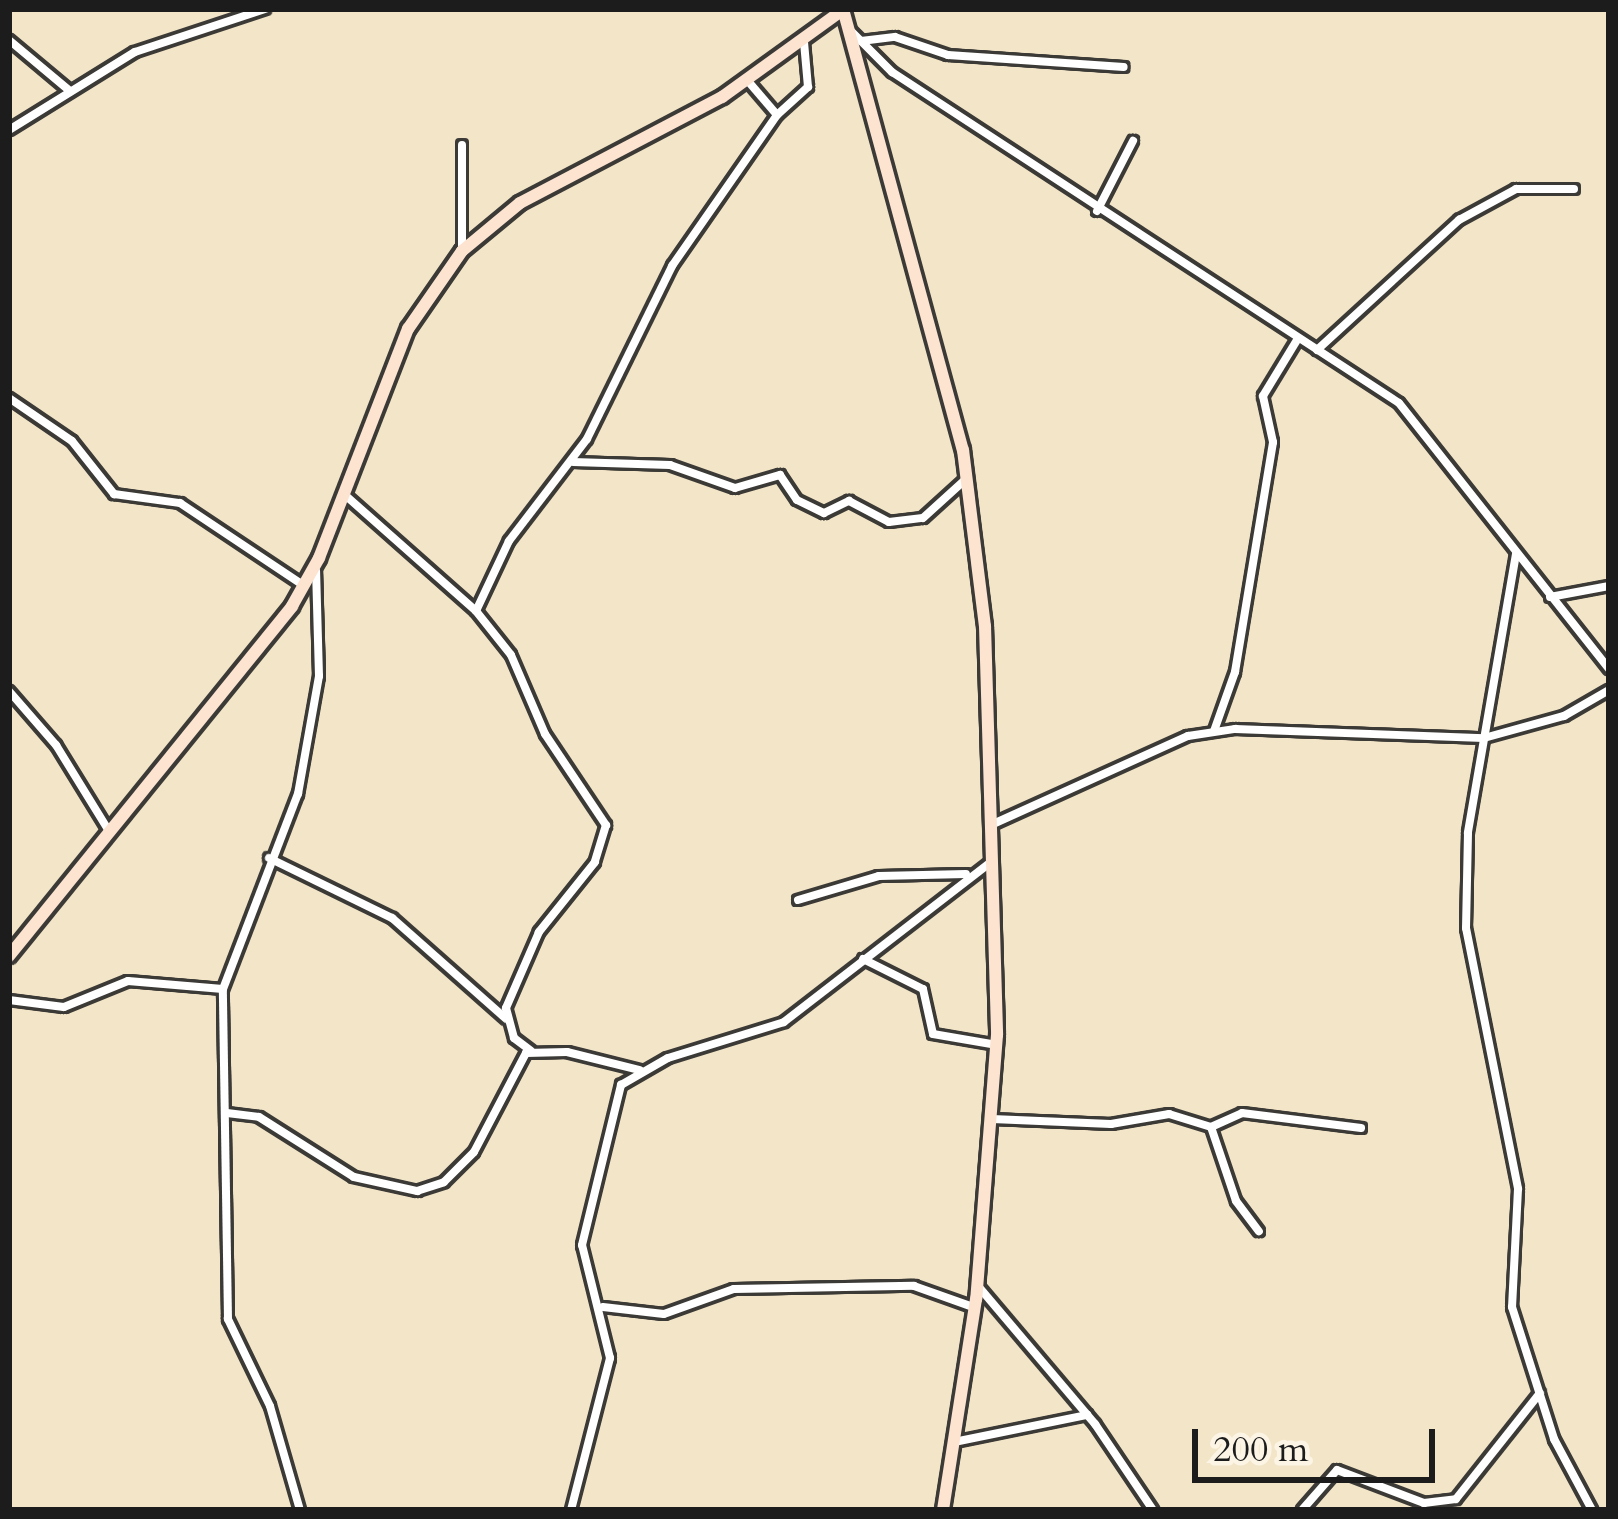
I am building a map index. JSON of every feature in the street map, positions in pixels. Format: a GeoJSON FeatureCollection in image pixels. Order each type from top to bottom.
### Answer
{"type":"FeatureCollection","features":[{"type":"Feature","properties":{"kind":"street"},"geometry":{"type":"LineString","coordinates":[[9,130],[135,52],[266,9]]}},
{"type":"Feature","properties":{"kind":"street"},"geometry":{"type":"LineString","coordinates":[[9,956],[304,586],[345,495],[407,329],[462,251],[520,203],[747,80],[804,43],[843,9],[855,36],[967,478],[985,626],[997,1045],[975,1308],[959,1442],[944,1510]]}},
{"type":"Feature","properties":{"kind":"street"},"geometry":{"type":"LineString","coordinates":[[855,36],[895,37],[948,55],[1124,67]]}},
{"type":"Feature","properties":{"kind":"street"},"geometry":{"type":"LineString","coordinates":[[855,36],[892,72],[1097,211],[1399,404],[1609,669]]}},
{"type":"Feature","properties":{"kind":"street"},"geometry":{"type":"LineString","coordinates":[[9,40],[70,91]]}},
{"type":"Feature","properties":{"kind":"street"},"geometry":{"type":"LineString","coordinates":[[476,611],[509,542],[572,462],[672,266],[777,115],[808,87],[804,43]]}},
{"type":"Feature","properties":{"kind":"street"},"geometry":{"type":"LineString","coordinates":[[747,80],[777,115]]}},
{"type":"Feature","properties":{"kind":"street"},"geometry":{"type":"LineString","coordinates":[[1097,211],[1133,141]]}},
{"type":"Feature","properties":{"kind":"street"},"geometry":{"type":"LineString","coordinates":[[462,145],[462,251]]}},
{"type":"Feature","properties":{"kind":"street"},"geometry":{"type":"LineString","coordinates":[[1317,350],[1459,220],[1516,189],[1574,189]]}},
{"type":"Feature","properties":{"kind":"street"},"geometry":{"type":"LineString","coordinates":[[1214,730],[1235,672],[1273,442],[1264,396],[1297,340]]}},
{"type":"Feature","properties":{"kind":"street"},"geometry":{"type":"LineString","coordinates":[[9,398],[72,441],[114,494],[180,503],[304,586]]}},
{"type":"Feature","properties":{"kind":"street"},"geometry":{"type":"LineString","coordinates":[[572,462],[670,465],[735,488],[780,476],[797,500],[824,513],[849,501],[889,522],[923,518],[967,478]]}},
{"type":"Feature","properties":{"kind":"street"},"geometry":{"type":"LineString","coordinates":[[345,495],[476,611],[511,655],[545,734],[606,825],[595,862],[539,932],[506,1019]]}},
{"type":"Feature","properties":{"kind":"street"},"geometry":{"type":"LineString","coordinates":[[1516,552],[1465,858],[1466,928],[1518,1189],[1512,1307],[1540,1393],[1592,1510]]}},
{"type":"Feature","properties":{"kind":"street"},"geometry":{"type":"LineString","coordinates":[[300,1510],[270,1406],[228,1319],[223,989],[269,857],[298,794],[315,713],[315,566]]}},
{"type":"Feature","properties":{"kind":"street"},"geometry":{"type":"LineString","coordinates":[[1550,597],[1609,586]]}},
{"type":"Feature","properties":{"kind":"street"},"geometry":{"type":"LineString","coordinates":[[993,824],[1105,769],[1214,730],[1484,738],[1564,716],[1609,690]]}},
{"type":"Feature","properties":{"kind":"street"},"geometry":{"type":"LineString","coordinates":[[9,691],[56,745],[110,833]]}},
{"type":"Feature","properties":{"kind":"street"},"geometry":{"type":"LineString","coordinates":[[269,857],[392,918],[506,1019],[517,1062]]}},
{"type":"Feature","properties":{"kind":"street"},"geometry":{"type":"LineString","coordinates":[[514,1038],[531,1051],[640,1070],[784,1022],[968,874],[995,860]]}},
{"type":"Feature","properties":{"kind":"street"},"geometry":{"type":"LineString","coordinates":[[798,900],[879,876],[968,874]]}},
{"type":"Feature","properties":{"kind":"street"},"geometry":{"type":"LineString","coordinates":[[863,959],[923,989],[933,1034],[997,1045]]}},
{"type":"Feature","properties":{"kind":"street"},"geometry":{"type":"LineString","coordinates":[[9,1000],[64,1007],[128,981],[223,989]]}},
{"type":"Feature","properties":{"kind":"street"},"geometry":{"type":"LineString","coordinates":[[227,1113],[259,1118],[354,1177],[417,1191],[444,1182],[474,1152],[517,1062],[531,1051]]}},
{"type":"Feature","properties":{"kind":"street"},"geometry":{"type":"LineString","coordinates":[[571,1510],[610,1358],[603,1306],[582,1245],[612,1104],[640,1070]]}},
{"type":"Feature","properties":{"kind":"street"},"geometry":{"type":"LineString","coordinates":[[990,1118],[1111,1124],[1169,1114],[1211,1127],[1242,1113],[1361,1128]]}},
{"type":"Feature","properties":{"kind":"street"},"geometry":{"type":"LineString","coordinates":[[1211,1127],[1236,1201],[1258,1231]]}},
{"type":"Feature","properties":{"kind":"street"},"geometry":{"type":"LineString","coordinates":[[977,1285],[1087,1415],[1153,1510]]}},
{"type":"Feature","properties":{"kind":"street"},"geometry":{"type":"LineString","coordinates":[[603,1306],[664,1314],[734,1289],[932,1286],[975,1308]]}},
{"type":"Feature","properties":{"kind":"street"},"geometry":{"type":"LineString","coordinates":[[1302,1510],[1336,1470],[1424,1503],[1456,1499],[1540,1393]]}},
{"type":"Feature","properties":{"kind":"street"},"geometry":{"type":"LineString","coordinates":[[959,1442],[1087,1415]]}}]}
